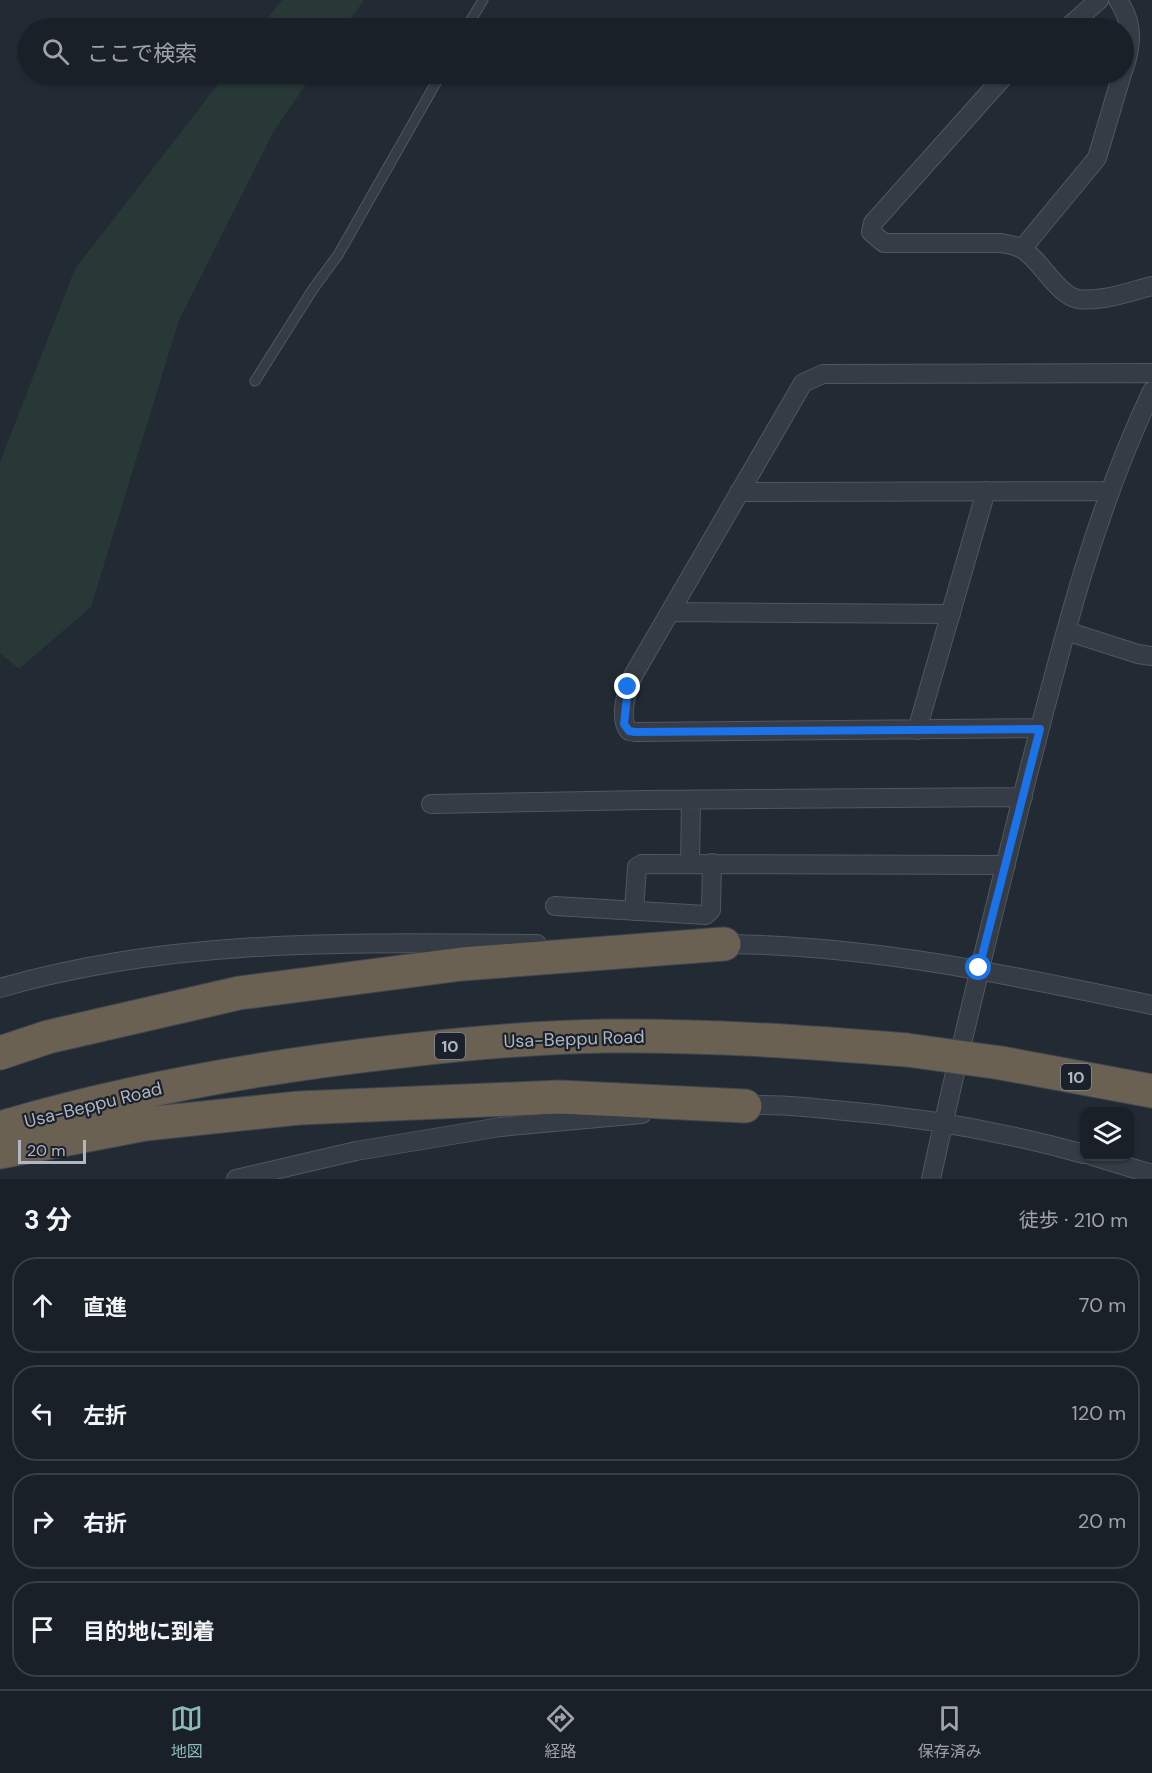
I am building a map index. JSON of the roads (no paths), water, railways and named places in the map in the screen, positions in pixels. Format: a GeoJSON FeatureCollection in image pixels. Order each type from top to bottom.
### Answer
{"type":"FeatureCollection","features":[{"type":"Feature","properties":{"kind":"highway"},"geometry":{"type":"LineString","coordinates":[[0,1053],[48,1037],[239,993],[462,964],[724,944]]}},
{"type":"Feature","properties":{"kind":"highway","name":"Usa-Beppu Road"},"geometry":{"type":"LineString","coordinates":[[0,1128],[69,1108],[237,1074],[337,1058],[501,1041],[606,1036],[694,1036],[907,1050],[1001,1063],[1152,1091]]}},
{"type":"Feature","properties":{"kind":"highway"},"geometry":{"type":"LineString","coordinates":[[0,1152],[145,1124],[299,1108],[559,1097],[746,1106]]}},
{"type":"Feature","properties":{"kind":"street"},"geometry":{"type":"LineString","coordinates":[[1078,18],[1099,0]]}},
{"type":"Feature","properties":{"kind":"street"},"geometry":{"type":"LineString","coordinates":[[1118,0],[1129,18]]}},
{"type":"Feature","properties":{"kind":"street"},"geometry":{"type":"LineString","coordinates":[[997,84],[873,223],[871,232],[884,243],[1000,243],[1022,249],[1065,292],[1076,299],[1101,299],[1152,286]]}},
{"type":"Feature","properties":{"kind":"street"},"geometry":{"type":"LineString","coordinates":[[1022,249],[1097,158],[1119,84]]}},
{"type":"Feature","properties":{"kind":"street"},"geometry":{"type":"LineString","coordinates":[[1040,729],[629,731],[624,724],[628,687],[798,390],[812,376],[1152,373]]}},
{"type":"Feature","properties":{"kind":"street"},"geometry":{"type":"LineString","coordinates":[[931,1179],[979,968],[1066,631],[1108,491],[1152,392]]}},
{"type":"Feature","properties":{"kind":"street"},"geometry":{"type":"LineString","coordinates":[[917,730],[986,491]]}},
{"type":"Feature","properties":{"kind":"street"},"geometry":{"type":"LineString","coordinates":[[739,492],[1108,491]]}},
{"type":"Feature","properties":{"kind":"street"},"geometry":{"type":"LineString","coordinates":[[670,612],[951,614]]}},
{"type":"Feature","properties":{"kind":"street"},"geometry":{"type":"LineString","coordinates":[[1066,631],[1138,654],[1152,656]]}},
{"type":"Feature","properties":{"kind":"street"},"geometry":{"type":"LineString","coordinates":[[431,804],[1023,797]]}},
{"type":"Feature","properties":{"kind":"street"},"geometry":{"type":"LineString","coordinates":[[690,863],[691,801]]}},
{"type":"Feature","properties":{"kind":"street"},"geometry":{"type":"LineString","coordinates":[[555,906],[708,913],[711,906],[712,863]]}},
{"type":"Feature","properties":{"kind":"street"},"geometry":{"type":"LineString","coordinates":[[634,911],[636,867],[642,864],[1006,865]]}},
{"type":"Feature","properties":{"kind":"street"},"geometry":{"type":"LineString","coordinates":[[0,988],[114,961],[269,945],[724,944],[831,949],[979,968],[1152,1005]]}},
{"type":"Feature","properties":{"kind":"street"},"geometry":{"type":"LineString","coordinates":[[236,1179],[356,1150],[500,1127],[746,1106],[816,1108],[945,1121],[1080,1153]]}},
{"type":"Feature","properties":{"kind":"street"},"geometry":{"type":"LineString","coordinates":[[1109,1161],[1152,1174]]}},
{"type":"Feature","properties":{"kind":"lane"},"geometry":{"type":"LineString","coordinates":[[472,18],[483,0]]}},
{"type":"Feature","properties":{"kind":"lane"},"geometry":{"type":"LineString","coordinates":[[255,381],[313,289],[338,255],[435,84]]}}]}
